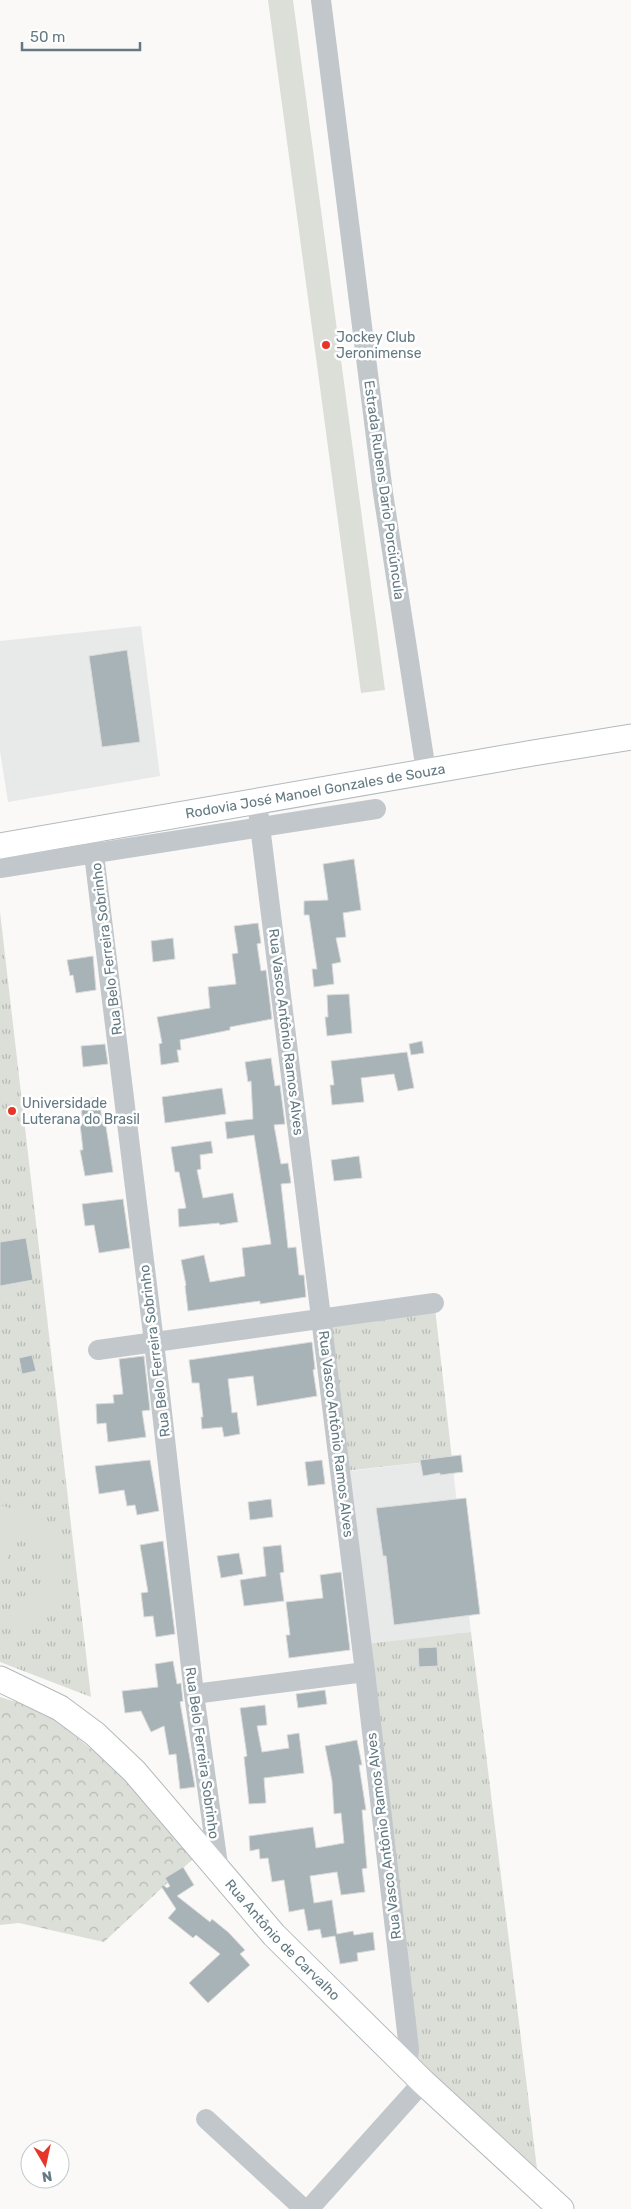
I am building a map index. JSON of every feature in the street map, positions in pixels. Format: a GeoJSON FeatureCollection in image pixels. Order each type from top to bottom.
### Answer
{"type":"FeatureCollection","features":[{"type":"Feature","properties":{"kind":"main road","name":"Rodovia José Manoel Gonzales de Souza"},"geometry":{"type":"LineString","coordinates":[[0,846],[93,842],[257,802],[426,771],[631,737]]}},
{"type":"Feature","properties":{"kind":"main road","name":"Rua Antônio de Carvalho"},"geometry":{"type":"LineString","coordinates":[[0,1679],[60,1708],[95,1734],[134,1771],[274,1935],[415,2074],[562,2209]]}},
{"type":"Feature","properties":{"kind":"street","name":"Estrada Rubens Dario Porciúncula"},"geometry":{"type":"LineString","coordinates":[[321,0],[383,493],[426,771]]}},
{"type":"Feature","properties":{"kind":"street","name":"Rua Vasco Antônio Ramos Alves"},"geometry":{"type":"LineString","coordinates":[[257,802],[322,1318],[409,2049],[415,2074]]}},
{"type":"Feature","properties":{"kind":"street"},"geometry":{"type":"LineString","coordinates":[[0,868],[93,842],[260,827],[376,809]]}},
{"type":"Feature","properties":{"kind":"street","name":"Rua Belo Ferreira Sobrinho"},"geometry":{"type":"LineString","coordinates":[[93,842],[154,1342],[194,1694],[219,1872]]}},
{"type":"Feature","properties":{"kind":"street"},"geometry":{"type":"LineString","coordinates":[[98,1350],[434,1302]]}},
{"type":"Feature","properties":{"kind":"street"},"geometry":{"type":"LineString","coordinates":[[194,1694],[365,1672]]}},
{"type":"Feature","properties":{"kind":"street"},"geometry":{"type":"LineString","coordinates":[[309,2209],[415,2074]]}},
{"type":"Feature","properties":{"kind":"street"},"geometry":{"type":"LineString","coordinates":[[206,2119],[304,2209]]}},
{"type":"Feature","properties":{"kind":"shaded area"},"geometry":{"type":"Polygon","coordinates":[[[141,626],[160,776],[8,802],[0,751],[0,641],[141,626]]]}},
{"type":"Feature","properties":{"kind":"shaded area"},"geometry":{"type":"Polygon","coordinates":[[[452,1459],[471,1632],[370,1644],[350,1471],[452,1459]]]}},
{"type":"Feature","properties":{"kind":"green space","name":"Jockey Club Jeronimense"},"geometry":{"type":"Polygon","coordinates":[[[268,0],[293,0],[385,690],[361,693],[268,0]]]}},
{"type":"Feature","properties":{"kind":"green space","name":"Universidade Luterana do Brasil"},"geometry":{"type":"Polygon","coordinates":[[[0,912],[91,1697],[0,1662],[0,912]]]}},
{"type":"Feature","properties":{"kind":"green space"},"geometry":{"type":"Polygon","coordinates":[[[435,1308],[452,1459],[345,1471],[328,1323],[435,1308]]]}},
{"type":"Feature","properties":{"kind":"green space"},"geometry":{"type":"Polygon","coordinates":[[[0,1505],[22,1512],[38,1520],[54,1539],[60,1556],[61,1574],[57,1591],[49,1606],[36,1618],[20,1626],[0,1627],[0,1613],[25,1607],[35,1599],[42,1589],[46,1578],[47,1565],[44,1553],[37,1541],[29,1533],[0,1520],[0,1505]]]}},
{"type":"Feature","properties":{"kind":"green space"},"geometry":{"type":"Polygon","coordinates":[[[0,1526],[17,1532],[0,1580],[0,1526]]]}},
{"type":"Feature","properties":{"kind":"green space"},"geometry":{"type":"Polygon","coordinates":[[[471,1632],[538,2177],[419,2065],[366,1644],[471,1632]]]}},
{"type":"Feature","properties":{"kind":"green space"},"geometry":{"type":"Polygon","coordinates":[[[0,1697],[45,1711],[125,1777],[195,1857],[104,1942],[19,1923],[0,1925],[0,1697]]]}},
{"type":"Feature","properties":{"kind":"building"},"geometry":{"type":"Polygon","coordinates":[[[127,650],[140,742],[102,747],[89,656],[127,650]]]}},
{"type":"Feature","properties":{"kind":"building"},"geometry":{"type":"Polygon","coordinates":[[[354,859],[361,910],[343,913],[346,937],[336,938],[341,962],[332,964],[334,984],[314,987],[312,969],[317,969],[309,915],[304,915],[304,901],[328,900],[323,864],[354,859]]]}},
{"type":"Feature","properties":{"kind":"building"},"geometry":{"type":"Polygon","coordinates":[[[258,923],[261,943],[257,944],[261,971],[266,970],[272,1019],[230,1027],[230,1030],[180,1040],[181,1050],[177,1050],[179,1062],[161,1065],[159,1044],[162,1043],[157,1017],[210,1008],[208,987],[236,984],[232,954],[238,953],[234,926],[258,923]]]}},
{"type":"Feature","properties":{"kind":"building"},"geometry":{"type":"Polygon","coordinates":[[[173,938],[175,959],[153,962],[151,941],[173,938]]]}},
{"type":"Feature","properties":{"kind":"building"},"geometry":{"type":"Polygon","coordinates":[[[93,956],[96,990],[76,993],[73,975],[70,976],[67,960],[93,956]]]}},
{"type":"Feature","properties":{"kind":"building"},"geometry":{"type":"Polygon","coordinates":[[[349,994],[352,1033],[327,1036],[325,1017],[328,1017],[327,995],[349,994]]]}},
{"type":"Feature","properties":{"kind":"building"},"geometry":{"type":"Polygon","coordinates":[[[422,1041],[424,1053],[411,1055],[409,1044],[422,1041]]]}},
{"type":"Feature","properties":{"kind":"building"},"geometry":{"type":"Polygon","coordinates":[[[105,1044],[108,1064],[83,1067],[81,1046],[105,1044]]]}},
{"type":"Feature","properties":{"kind":"building"},"geometry":{"type":"Polygon","coordinates":[[[407,1052],[414,1088],[398,1091],[394,1074],[361,1078],[364,1102],[332,1105],[330,1085],[334,1085],[331,1061],[407,1052]]]}},
{"type":"Feature","properties":{"kind":"building"},"geometry":{"type":"Polygon","coordinates":[[[271,1058],[275,1086],[280,1085],[285,1124],[274,1125],[281,1164],[288,1163],[291,1183],[281,1184],[288,1248],[296,1247],[299,1275],[304,1275],[306,1297],[260,1304],[260,1301],[188,1311],[186,1285],[181,1260],[204,1255],[210,1282],[245,1276],[242,1248],[271,1244],[254,1135],[227,1139],[225,1122],[253,1119],[251,1081],[248,1082],[245,1062],[271,1058]]]}},
{"type":"Feature","properties":{"kind":"building"},"geometry":{"type":"Polygon","coordinates":[[[222,1088],[226,1114],[165,1123],[162,1097],[222,1088]]]}},
{"type":"Feature","properties":{"kind":"building"},"geometry":{"type":"Polygon","coordinates":[[[99,1097],[102,1121],[105,1120],[113,1172],[85,1176],[80,1150],[83,1150],[80,1124],[83,1123],[80,1100],[99,1097]]]}},
{"type":"Feature","properties":{"kind":"building"},"geometry":{"type":"Polygon","coordinates":[[[211,1141],[213,1153],[200,1155],[201,1169],[197,1170],[203,1198],[233,1193],[238,1222],[179,1227],[178,1209],[186,1208],[179,1172],[175,1172],[171,1147],[211,1141]]]}},
{"type":"Feature","properties":{"kind":"building"},"geometry":{"type":"Polygon","coordinates":[[[359,1156],[362,1178],[334,1181],[331,1160],[359,1156]]]}},
{"type":"Feature","properties":{"kind":"building"},"geometry":{"type":"Polygon","coordinates":[[[123,1199],[130,1248],[99,1253],[94,1225],[85,1226],[82,1204],[123,1199]]]}},
{"type":"Feature","properties":{"kind":"building"},"geometry":{"type":"Polygon","coordinates":[[[26,1238],[33,1280],[0,1286],[0,1242],[26,1238]]]}},
{"type":"Feature","properties":{"kind":"building"},"geometry":{"type":"Polygon","coordinates":[[[312,1342],[315,1369],[313,1370],[317,1396],[257,1406],[253,1376],[228,1379],[232,1413],[237,1412],[240,1434],[224,1437],[222,1427],[202,1429],[201,1417],[203,1417],[199,1383],[192,1383],[189,1360],[312,1342]]]}},
{"type":"Feature","properties":{"kind":"building"},"geometry":{"type":"Polygon","coordinates":[[[32,1355],[36,1371],[22,1374],[19,1358],[32,1355]]]}},
{"type":"Feature","properties":{"kind":"building"},"geometry":{"type":"Polygon","coordinates":[[[144,1356],[150,1410],[142,1411],[146,1437],[108,1442],[106,1423],[97,1424],[96,1404],[114,1403],[113,1395],[123,1394],[119,1359],[144,1356]]]}},
{"type":"Feature","properties":{"kind":"building"},"geometry":{"type":"Polygon","coordinates":[[[461,1455],[463,1472],[423,1476],[420,1460],[461,1455]]]}},
{"type":"Feature","properties":{"kind":"building"},"geometry":{"type":"Polygon","coordinates":[[[150,1460],[159,1511],[137,1515],[135,1505],[127,1506],[124,1490],[99,1494],[95,1466],[150,1460]]]}},
{"type":"Feature","properties":{"kind":"building"},"geometry":{"type":"Polygon","coordinates":[[[322,1460],[325,1484],[308,1486],[305,1462],[322,1460]]]}},
{"type":"Feature","properties":{"kind":"building"},"geometry":{"type":"Polygon","coordinates":[[[466,1498],[480,1614],[394,1625],[386,1556],[383,1556],[376,1508],[466,1498]]]}},
{"type":"Feature","properties":{"kind":"building"},"geometry":{"type":"Polygon","coordinates":[[[271,1499],[273,1517],[250,1520],[248,1502],[271,1499]]]}},
{"type":"Feature","properties":{"kind":"building"},"geometry":{"type":"Polygon","coordinates":[[[163,1541],[175,1634],[156,1637],[153,1616],[144,1617],[141,1593],[148,1592],[140,1545],[163,1541]]]}},
{"type":"Feature","properties":{"kind":"building"},"geometry":{"type":"Polygon","coordinates":[[[281,1545],[284,1572],[280,1573],[284,1601],[244,1606],[240,1580],[266,1576],[263,1547],[281,1545]]]}},
{"type":"Feature","properties":{"kind":"building"},"geometry":{"type":"Polygon","coordinates":[[[239,1553],[243,1574],[221,1578],[217,1556],[239,1553]]]}},
{"type":"Feature","properties":{"kind":"building"},"geometry":{"type":"Polygon","coordinates":[[[341,1572],[350,1650],[289,1658],[286,1635],[290,1635],[286,1602],[323,1598],[320,1575],[341,1572]]]}},
{"type":"Feature","properties":{"kind":"building"},"geometry":{"type":"Polygon","coordinates":[[[437,1647],[438,1666],[419,1667],[418,1648],[437,1647]]]}},
{"type":"Feature","properties":{"kind":"building"},"geometry":{"type":"Polygon","coordinates":[[[173,1661],[177,1684],[181,1683],[183,1701],[180,1702],[195,1787],[180,1789],[176,1754],[169,1755],[164,1726],[151,1732],[141,1711],[125,1713],[122,1691],[158,1687],[155,1664],[173,1661]]]}},
{"type":"Feature","properties":{"kind":"building"},"geometry":{"type":"Polygon","coordinates":[[[325,1690],[327,1704],[298,1708],[296,1694],[325,1690]]]}},
{"type":"Feature","properties":{"kind":"building"},"geometry":{"type":"Polygon","coordinates":[[[265,1705],[267,1725],[257,1726],[262,1752],[289,1748],[287,1735],[299,1733],[304,1773],[264,1778],[266,1803],[249,1804],[244,1757],[247,1756],[240,1708],[265,1705]]]}},
{"type":"Feature","properties":{"kind":"building"},"geometry":{"type":"Polygon","coordinates":[[[357,1740],[362,1765],[359,1765],[366,1810],[362,1810],[367,1868],[362,1869],[365,1892],[341,1895],[337,1872],[310,1876],[314,1903],[332,1900],[337,1934],[353,1931],[354,1935],[373,1932],[375,1950],[357,1953],[358,1961],[340,1964],[335,1936],[322,1938],[320,1929],[308,1931],[304,1909],[289,1912],[284,1880],[272,1882],[268,1858],[260,1859],[259,1849],[250,1851],[249,1836],[313,1827],[316,1848],[344,1843],[341,1813],[334,1814],[332,1781],[325,1746],[357,1740]]]}},
{"type":"Feature","properties":{"kind":"building"},"geometry":{"type":"Polygon","coordinates":[[[183,1867],[194,1885],[177,1896],[210,1922],[212,1919],[228,1932],[245,1950],[240,1954],[250,1965],[208,2003],[189,1983],[220,1954],[196,1935],[193,1938],[168,1918],[176,1909],[161,1886],[163,1885],[167,1888],[170,1886],[165,1878],[183,1867]]]}},
{"type":"Feature","properties":{"kind":"place","name":"Jockey Club Jeronimense"},"geometry":{"type":"Point","coordinates":[326,345]}},
{"type":"Feature","properties":{"kind":"place","name":"Universidade Luterana do Brasil"},"geometry":{"type":"Point","coordinates":[12,1111]}}]}
